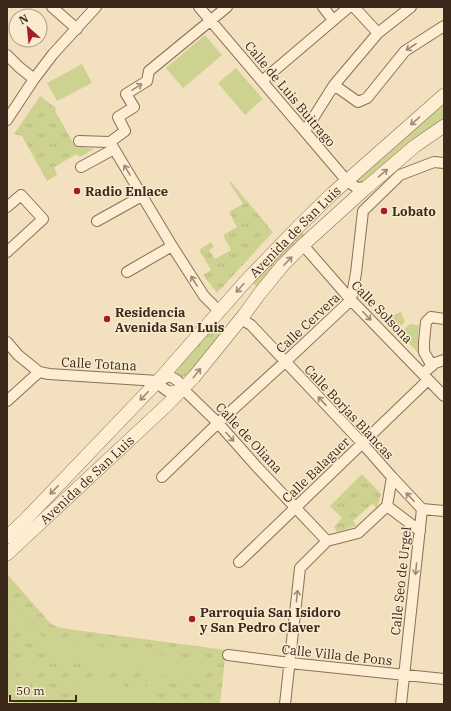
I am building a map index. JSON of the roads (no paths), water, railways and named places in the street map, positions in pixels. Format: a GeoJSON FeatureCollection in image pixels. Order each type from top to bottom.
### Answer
{"type":"FeatureCollection","features":[{"type":"Feature","properties":{"kind":"street"},"geometry":{"type":"LineString","coordinates":[[52,7],[77,29]]}},
{"type":"Feature","properties":{"kind":"street"},"geometry":{"type":"LineString","coordinates":[[7,120],[34,79],[53,54],[96,7]]}},
{"type":"Feature","properties":{"kind":"street","name":"Calle de Luis Buitrago"},"geometry":{"type":"LineString","coordinates":[[199,7],[347,180],[357,188],[367,187]]}},
{"type":"Feature","properties":{"kind":"street"},"geometry":{"type":"LineString","coordinates":[[81,166],[112,145],[125,131],[118,117],[134,107],[126,94],[147,82],[149,71],[227,7]]}},
{"type":"Feature","properties":{"kind":"street"},"geometry":{"type":"LineString","coordinates":[[323,7],[333,20]]}},
{"type":"Feature","properties":{"kind":"street"},"geometry":{"type":"LineString","coordinates":[[262,80],[349,7]]}},
{"type":"Feature","properties":{"kind":"street"},"geometry":{"type":"LineString","coordinates":[[354,7],[378,33]]}},
{"type":"Feature","properties":{"kind":"street"},"geometry":{"type":"LineString","coordinates":[[305,131],[334,85],[378,33],[411,7]]}},
{"type":"Feature","properties":{"kind":"street"},"geometry":{"type":"LineString","coordinates":[[334,85],[358,102],[367,98],[405,51],[444,26]]}},
{"type":"Feature","properties":{"kind":"street"},"geometry":{"type":"LineString","coordinates":[[7,55],[34,79]]}},
{"type":"Feature","properties":{"kind":"street","name":"Avenida de San Luis"},"geometry":{"type":"LineString","coordinates":[[7,537],[158,381],[249,277],[300,225],[347,180],[444,95]]}},
{"type":"Feature","properties":{"kind":"street","name":"Avenida de San Luis"},"geometry":{"type":"LineString","coordinates":[[7,554],[183,389],[283,265],[303,245],[415,146],[444,126]]}},
{"type":"Feature","properties":{"kind":"street"},"geometry":{"type":"LineString","coordinates":[[79,141],[112,145]]}},
{"type":"Feature","properties":{"kind":"street"},"geometry":{"type":"LineString","coordinates":[[112,145],[172,246],[204,296],[219,312]]}},
{"type":"Feature","properties":{"kind":"street"},"geometry":{"type":"LineString","coordinates":[[401,158],[407,173]]}},
{"type":"Feature","properties":{"kind":"street","name":"Calle Cervera"},"geometry":{"type":"LineString","coordinates":[[162,477],[218,423],[352,300],[363,211],[400,175],[434,162],[444,163]]}},
{"type":"Feature","properties":{"kind":"street"},"geometry":{"type":"LineString","coordinates":[[7,207],[21,195],[43,219],[7,252]]}},
{"type":"Feature","properties":{"kind":"street"},"geometry":{"type":"LineString","coordinates":[[97,221],[142,196]]}},
{"type":"Feature","properties":{"kind":"street","name":"Calle Solsona"},"geometry":{"type":"LineString","coordinates":[[303,245],[352,300],[444,396]]}},
{"type":"Feature","properties":{"kind":"street"},"geometry":{"type":"LineString","coordinates":[[127,272],[172,246]]}},
{"type":"Feature","properties":{"kind":"street"},"geometry":{"type":"LineString","coordinates":[[432,366],[424,352],[426,322],[431,317],[444,319]]}},
{"type":"Feature","properties":{"kind":"street","name":"Calle Borjas Blancas"},"geometry":{"type":"LineString","coordinates":[[241,318],[251,325],[422,509]]}},
{"type":"Feature","properties":{"kind":"street"},"geometry":{"type":"LineString","coordinates":[[7,342],[38,372],[7,401]]}},
{"type":"Feature","properties":{"kind":"street","name":"Calle Balaguer"},"geometry":{"type":"LineString","coordinates":[[239,562],[362,443],[425,377],[435,363],[444,360]]}},
{"type":"Feature","properties":{"kind":"street","name":"Calle Totana"},"geometry":{"type":"LineString","coordinates":[[38,372],[158,381]]}},
{"type":"Feature","properties":{"kind":"street"},"geometry":{"type":"LineString","coordinates":[[158,381],[170,376],[178,381],[183,389]]}},
{"type":"Feature","properties":{"kind":"street","name":"Calle de Oliana"},"geometry":{"type":"LineString","coordinates":[[183,389],[218,423],[257,467],[327,540]]}},
{"type":"Feature","properties":{"kind":"street"},"geometry":{"type":"LineString","coordinates":[[285,704],[300,568],[327,540],[358,533],[382,511],[387,506],[392,477]]}},
{"type":"Feature","properties":{"kind":"street"},"geometry":{"type":"LineString","coordinates":[[387,506],[420,530]]}},
{"type":"Feature","properties":{"kind":"street"},"geometry":{"type":"LineString","coordinates":[[422,509],[444,511]]}},
{"type":"Feature","properties":{"kind":"street","name":"Calle Seo de Urgel"},"geometry":{"type":"LineString","coordinates":[[401,704],[422,509]]}},
{"type":"Feature","properties":{"kind":"street","name":"Calle Villa de Pons"},"geometry":{"type":"LineString","coordinates":[[228,655],[405,676],[444,679]]}},
{"type":"Feature","properties":{"kind":"place","name":"Radio Enlace"},"geometry":{"type":"Point","coordinates":[77,191]}},
{"type":"Feature","properties":{"kind":"place","name":"Lobato"},"geometry":{"type":"Point","coordinates":[384,211]}},
{"type":"Feature","properties":{"kind":"place","name":"Residencia Avenida San Luis"},"geometry":{"type":"Point","coordinates":[107,319]}},
{"type":"Feature","properties":{"kind":"place","name":"Parroquia San Isidoro y San Pedro Claver"},"geometry":{"type":"Point","coordinates":[192,619]}}]}
